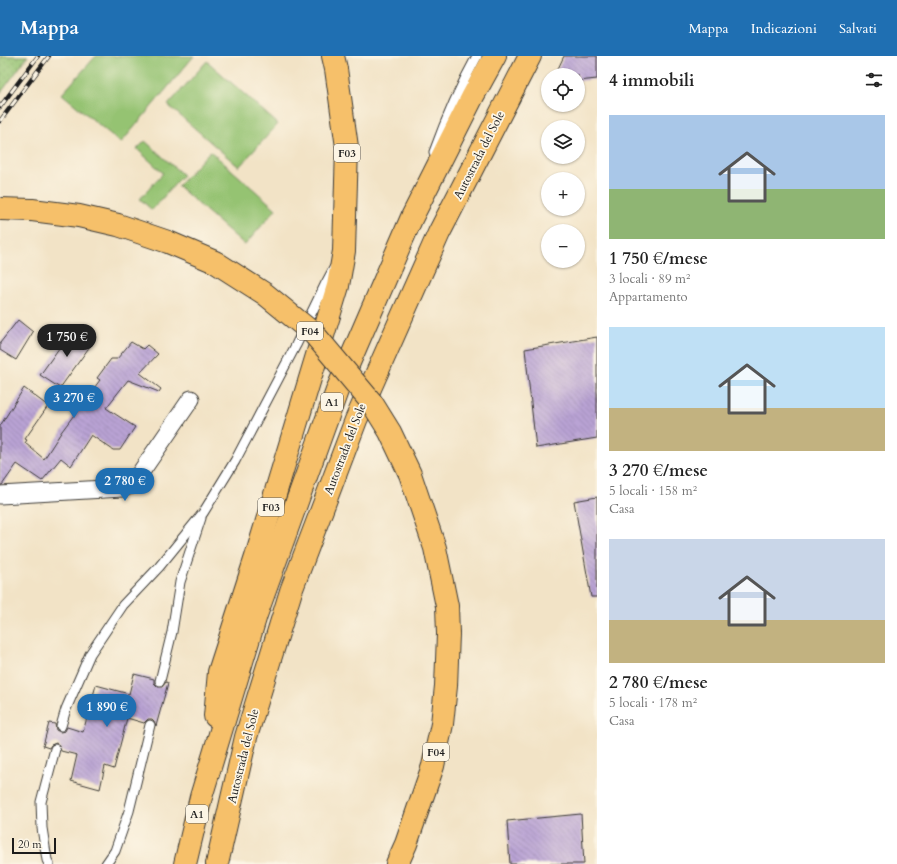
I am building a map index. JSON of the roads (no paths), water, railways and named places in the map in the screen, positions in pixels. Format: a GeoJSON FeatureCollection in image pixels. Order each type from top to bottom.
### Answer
{"type":"FeatureCollection","features":[{"type":"Feature","properties":{"kind":"highway","name":"F03"},"geometry":{"type":"LineString","coordinates":[[210,765],[219,672],[256,557],[338,286],[344,251],[347,147],[333,56]]}},
{"type":"Feature","properties":{"kind":"highway","name":"A1"},"geometry":{"type":"LineString","coordinates":[[185,864],[210,765],[256,615],[338,388],[412,217],[473,96],[495,56]]}},
{"type":"Feature","properties":{"kind":"highway","name":"Autostrada del Sole"},"geometry":{"type":"LineString","coordinates":[[217,864],[246,737],[289,598],[356,420],[439,233],[530,56]]}},
{"type":"Feature","properties":{"kind":"highway","name":"F04"},"geometry":{"type":"LineString","coordinates":[[0,209],[32,210],[80,216],[118,225],[168,242],[215,262],[265,294],[314,334],[372,403],[390,432],[410,474],[435,548],[447,606],[448,634],[446,686],[442,724],[433,766],[406,844],[397,864]]}},
{"type":"Feature","properties":{"kind":"street"},"geometry":{"type":"LineString","coordinates":[[0,495],[122,488],[132,485],[191,399]]}},
{"type":"Feature","properties":{"kind":"lane"},"geometry":{"type":"LineString","coordinates":[[412,217],[442,131],[466,75],[477,56]]}},
{"type":"Feature","properties":{"kind":"lane"},"geometry":{"type":"LineString","coordinates":[[61,726],[66,709],[90,654],[124,605],[159,567],[203,513],[235,461],[296,345],[326,283],[344,251]]}},
{"type":"Feature","properties":{"kind":"lane"},"geometry":{"type":"LineString","coordinates":[[160,681],[172,632],[180,582],[203,513]]}},
{"type":"Feature","properties":{"kind":"lane"},"geometry":{"type":"LineString","coordinates":[[106,864],[115,851],[129,811],[150,725]]}},
{"type":"Feature","properties":{"kind":"lane"},"geometry":{"type":"LineString","coordinates":[[49,864],[42,828],[41,802],[55,750]]}},
{"type":"Feature","properties":{"kind":"railway"},"geometry":{"type":"LineString","coordinates":[[0,107],[38,56]]}},
{"type":"Feature","properties":{"kind":"railway"},"geometry":{"type":"LineString","coordinates":[[0,121],[49,56]]}}]}
